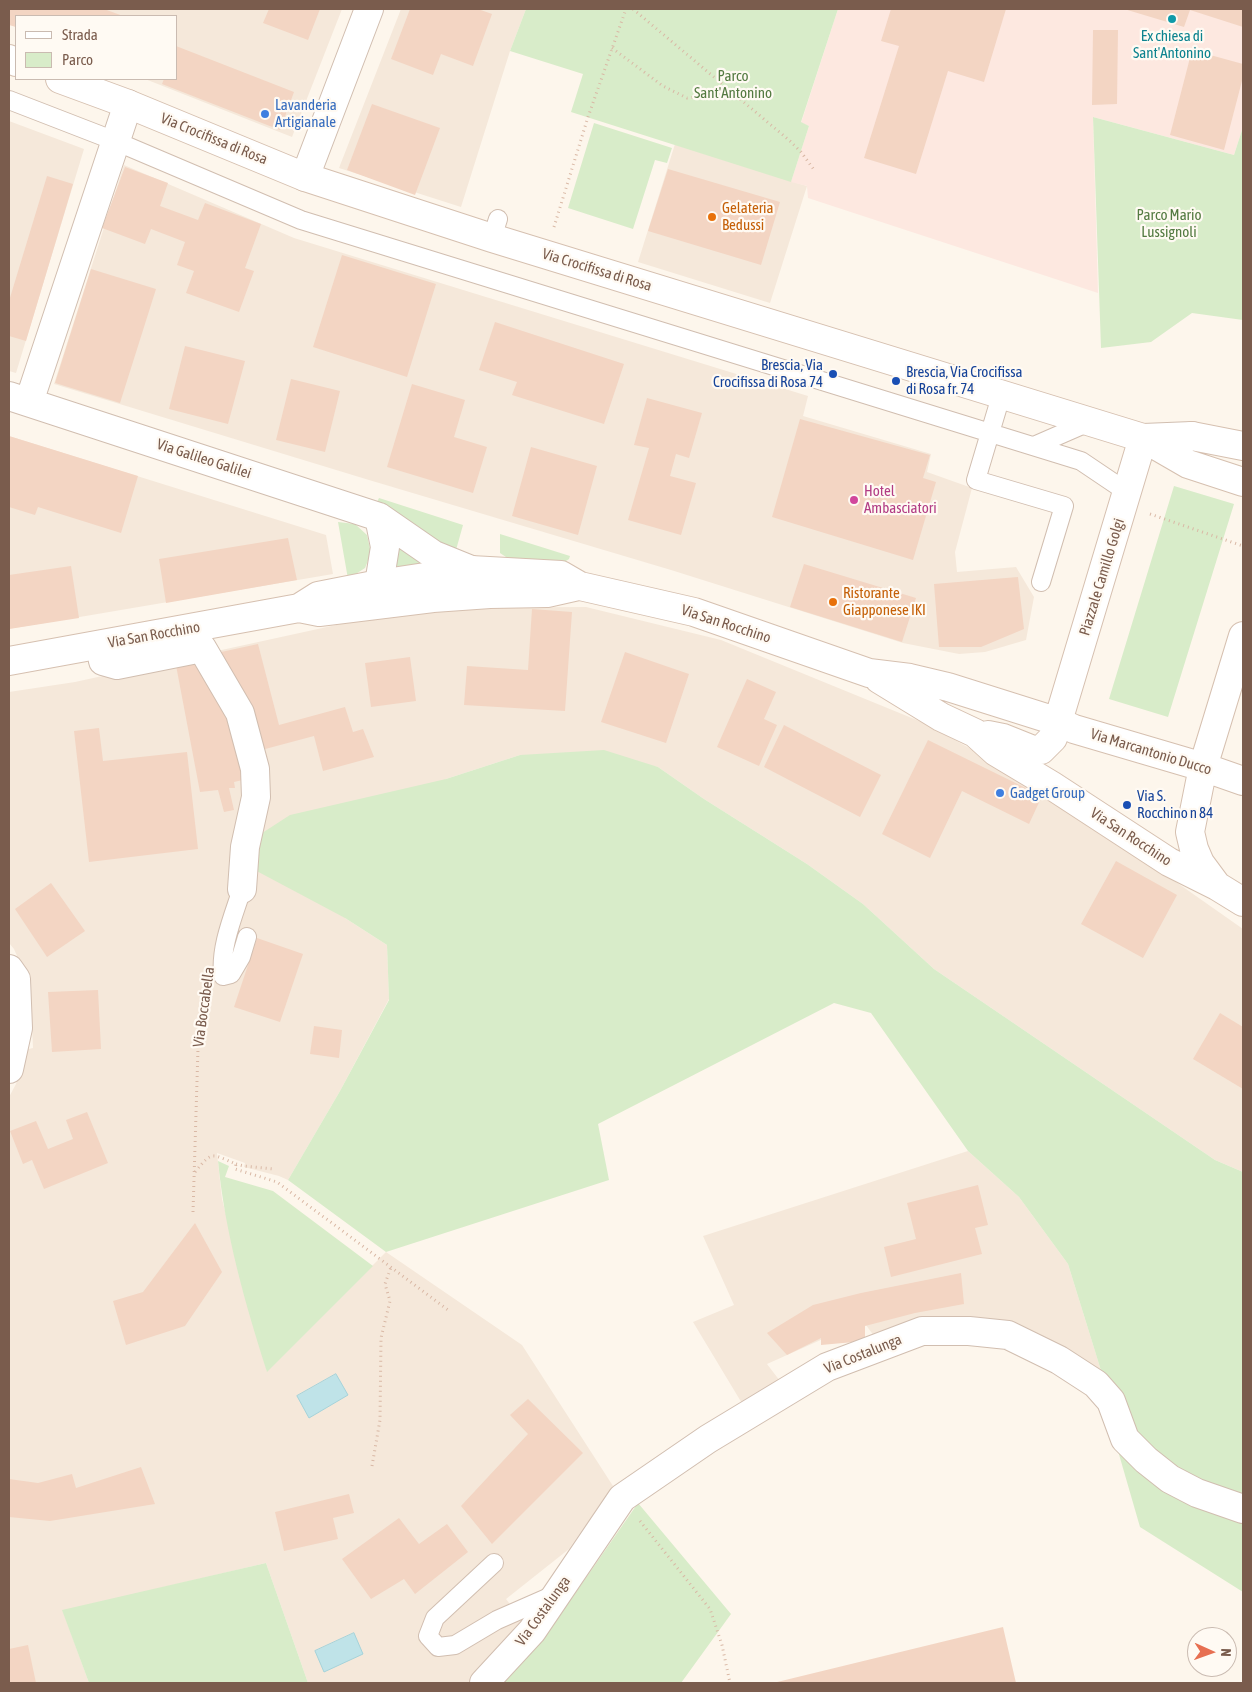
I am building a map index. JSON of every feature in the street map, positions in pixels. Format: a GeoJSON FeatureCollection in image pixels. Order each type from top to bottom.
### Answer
{"type":"FeatureCollection","features":[{"type":"Feature","properties":{"kind":"street"},"geometry":{"type":"LineString","coordinates":[[305,177],[369,9]]}},
{"type":"Feature","properties":{"kind":"street","name":"Via Crocifissa di Rosa"},"geometry":{"type":"LineString","coordinates":[[63,80],[128,104],[305,177],[495,228],[545,254],[1001,396],[1143,438]]}},
{"type":"Feature","properties":{"kind":"street","name":"Via Galileo Galilei"},"geometry":{"type":"LineString","coordinates":[[128,104],[19,399],[379,517],[434,555],[472,570]]}},
{"type":"Feature","properties":{"kind":"street"},"geometry":{"type":"LineString","coordinates":[[1143,438],[1192,436],[1243,446]]}},
{"type":"Feature","properties":{"kind":"street"},"geometry":{"type":"LineString","coordinates":[[1143,438],[1188,464],[1243,482]]}},
{"type":"Feature","properties":{"kind":"street","name":"Piazzale Camillo Golgi"},"geometry":{"type":"LineString","coordinates":[[974,733],[1003,738],[1033,750],[1041,750],[1053,738],[1143,438]]}},
{"type":"Feature","properties":{"kind":"street"},"geometry":{"type":"LineString","coordinates":[[379,517],[385,547],[379,584]]}},
{"type":"Feature","properties":{"kind":"street","name":"Via San Rocchino"},"geometry":{"type":"LineString","coordinates":[[9,661],[299,608],[318,596],[379,584],[472,570],[561,575],[580,586],[694,612],[870,673],[910,678],[948,687],[1059,722]]}},
{"type":"Feature","properties":{"kind":"street","name":"Via San Rocchino"},"geometry":{"type":"LineString","coordinates":[[299,608],[319,612],[433,598],[547,593],[580,586]]}},
{"type":"Feature","properties":{"kind":"street"},"geometry":{"type":"LineString","coordinates":[[1217,886],[1200,863],[1190,832],[1203,767],[1243,636]]}},
{"type":"Feature","properties":{"kind":"street"},"geometry":{"type":"LineString","coordinates":[[100,645],[103,661],[117,665],[202,648],[240,713],[255,769],[256,797],[245,847],[242,889]]}},
{"type":"Feature","properties":{"kind":"street","name":"Via San Rocchino"},"geometry":{"type":"LineString","coordinates":[[870,673],[941,717],[974,733],[996,752],[1051,785],[1169,862],[1217,886],[1243,902]]}},
{"type":"Feature","properties":{"kind":"street","name":"Via Marcantonio Ducco"},"geometry":{"type":"LineString","coordinates":[[1059,722],[1074,729],[1243,780]]}},
{"type":"Feature","properties":{"kind":"street"},"geometry":{"type":"LineString","coordinates":[[9,969],[16,979],[18,1028],[9,1069]]}},
{"type":"Feature","properties":{"kind":"street","name":"Via Costalunga"},"geometry":{"type":"LineString","coordinates":[[484,1683],[532,1631],[622,1498],[708,1439],[827,1367],[922,1331],[969,1331],[1008,1335],[1059,1360],[1096,1384],[1111,1401],[1125,1439],[1146,1460],[1170,1479],[1197,1493],[1243,1510]]}},
{"type":"Feature","properties":{"kind":"lane"},"geometry":{"type":"LineString","coordinates":[[9,100],[115,141],[301,220],[1081,461],[1125,499]]}},
{"type":"Feature","properties":{"kind":"lane"},"geometry":{"type":"LineString","coordinates":[[1001,396],[976,480],[1064,506],[1041,582]]}},
{"type":"Feature","properties":{"kind":"lane"},"geometry":{"type":"LineString","coordinates":[[1034,446],[1090,422]]}},
{"type":"Feature","properties":{"kind":"lane"},"geometry":{"type":"LineString","coordinates":[[242,889],[222,963],[223,976],[231,974],[241,957],[247,937]]}},
{"type":"Feature","properties":{"kind":"lane"},"geometry":{"type":"LineString","coordinates":[[494,1562],[435,1618],[428,1636],[438,1647],[455,1645],[497,1620],[557,1594]]}},
{"type":"Feature","properties":{"kind":"path"},"geometry":{"type":"LineString","coordinates":[[545,254],[588,117],[626,9]]}},
{"type":"Feature","properties":{"kind":"path"},"geometry":{"type":"LineString","coordinates":[[633,9],[790,141],[815,171]]}},
{"type":"Feature","properties":{"kind":"path"},"geometry":{"type":"LineString","coordinates":[[612,48],[663,86],[687,98],[733,94]]}},
{"type":"Feature","properties":{"kind":"path"},"geometry":{"type":"LineString","coordinates":[[1125,499],[1243,546]]}},
{"type":"Feature","properties":{"kind":"path","name":"Via Boccabella"},"geometry":{"type":"LineString","coordinates":[[193,1212],[198,1048],[207,982]]}},
{"type":"Feature","properties":{"kind":"path"},"geometry":{"type":"LineString","coordinates":[[195,1173],[208,1156],[214,1155],[244,1166],[274,1169]]}},
{"type":"Feature","properties":{"kind":"path"},"geometry":{"type":"LineString","coordinates":[[236,1164],[235,1170],[277,1182],[448,1310]]}},
{"type":"Feature","properties":{"kind":"path"},"geometry":{"type":"LineString","coordinates":[[372,1466],[380,1420],[381,1338],[390,1300],[385,1284],[391,1267]]}},
{"type":"Feature","properties":{"kind":"path"},"geometry":{"type":"LineString","coordinates":[[629,1493],[625,1503],[710,1609],[722,1645],[730,1683]]}},
{"type":"Feature","properties":{"kind":"shaded area"},"geometry":{"type":"Polygon","coordinates":[[[9,9],[342,9],[292,137],[148,80],[178,80],[178,15],[15,15],[15,27],[9,24],[9,9]]]}},
{"type":"Feature","properties":{"kind":"shaded area"},"geometry":{"type":"Polygon","coordinates":[[[401,9],[526,9],[510,51],[461,207],[339,168],[401,9]]]}},
{"type":"Feature","properties":{"kind":"shaded area"},"geometry":{"type":"Polygon","coordinates":[[[838,9],[1243,9],[1243,127],[1234,155],[1093,117],[1098,293],[808,198],[807,186],[791,182],[809,126],[801,123],[838,9]]]}},
{"type":"Feature","properties":{"kind":"shaded area"},"geometry":{"type":"Polygon","coordinates":[[[9,121],[84,149],[16,373],[9,371],[9,121]]]}},
{"type":"Feature","properties":{"kind":"shaded area"},"geometry":{"type":"Polygon","coordinates":[[[675,144],[807,186],[770,303],[638,262],[675,144]]]}},
{"type":"Feature","properties":{"kind":"shaded area"},"geometry":{"type":"Polygon","coordinates":[[[124,165],[294,238],[808,396],[803,416],[931,454],[927,472],[972,488],[955,552],[957,572],[1016,567],[1034,597],[1026,640],[985,652],[959,654],[903,643],[671,570],[54,384],[124,165]]]}},
{"type":"Feature","properties":{"kind":"shaded area"},"geometry":{"type":"Polygon","coordinates":[[[9,436],[326,535],[333,574],[9,629],[9,436]]]}},
{"type":"Feature","properties":{"kind":"shaded area"},"geometry":{"type":"Polygon","coordinates":[[[586,607],[721,640],[924,723],[1045,790],[1243,929],[1243,1172],[1215,1160],[934,969],[863,904],[807,864],[704,799],[658,767],[520,755],[446,779],[345,918],[387,945],[389,999],[340,1091],[288,1180],[244,1167],[245,1163],[217,1153],[222,1199],[267,1371],[386,1252],[522,1345],[613,1486],[569,1549],[506,1599],[523,1621],[472,1683],[308,1683],[266,1563],[63,1611],[89,1683],[9,1683],[9,1097],[16,1084],[24,1050],[33,1048],[30,986],[14,949],[9,943],[9,692],[75,682],[414,608],[586,607]]]}},
{"type":"Feature","properties":{"kind":"shaded area"},"geometry":{"type":"Polygon","coordinates":[[[968,1151],[1019,1197],[1068,1264],[1103,1377],[1064,1351],[874,1336],[863,1321],[767,1364],[780,1381],[743,1405],[693,1322],[734,1305],[703,1236],[968,1151]]]}},
{"type":"Feature","properties":{"kind":"green space","name":"Parco Sant'Antonino"},"geometry":{"type":"Polygon","coordinates":[[[526,9],[838,9],[801,122],[809,126],[791,182],[571,112],[583,74],[510,51],[526,9]]]}},
{"type":"Feature","properties":{"kind":"green space","name":"Parco Mario Lussignoli"},"geometry":{"type":"Polygon","coordinates":[[[1093,117],[1234,155],[1243,127],[1243,320],[1192,313],[1151,342],[1101,348],[1093,117]]]}},
{"type":"Feature","properties":{"kind":"green space"},"geometry":{"type":"Polygon","coordinates":[[[594,123],[672,148],[667,163],[655,160],[633,229],[568,208],[594,123]]]}},
{"type":"Feature","properties":{"kind":"green space"},"geometry":{"type":"Polygon","coordinates":[[[1174,486],[1234,504],[1168,717],[1109,699],[1174,486]]]}},
{"type":"Feature","properties":{"kind":"green space"},"geometry":{"type":"Polygon","coordinates":[[[379,498],[463,525],[456,550],[436,547],[376,504],[379,498]]]}},
{"type":"Feature","properties":{"kind":"green space"},"geometry":{"type":"Polygon","coordinates":[[[338,522],[355,524],[367,535],[371,553],[365,568],[348,579],[338,522]]]}},
{"type":"Feature","properties":{"kind":"green space"},"geometry":{"type":"Polygon","coordinates":[[[500,534],[570,556],[569,559],[563,563],[509,559],[500,553],[500,534]]]}},
{"type":"Feature","properties":{"kind":"green space"},"geometry":{"type":"Polygon","coordinates":[[[390,538],[433,565],[393,576],[390,538]]]}},
{"type":"Feature","properties":{"kind":"green space"},"geometry":{"type":"Polygon","coordinates":[[[604,750],[658,767],[704,799],[807,864],[863,904],[934,969],[1215,1160],[1243,1172],[1243,1592],[1140,1527],[1103,1399],[1103,1377],[1068,1264],[1019,1197],[968,1151],[871,1013],[834,1003],[598,1124],[609,1180],[386,1252],[288,1180],[340,1091],[389,1000],[387,945],[345,918],[251,868],[256,837],[290,815],[446,779],[520,755],[604,750]]]}},
{"type":"Feature","properties":{"kind":"green space"},"geometry":{"type":"Polygon","coordinates":[[[218,1161],[229,1166],[225,1177],[273,1191],[373,1266],[267,1372],[237,1268],[221,1188],[218,1161]]]}},
{"type":"Feature","properties":{"kind":"green space"},"geometry":{"type":"Polygon","coordinates":[[[638,1503],[731,1614],[681,1683],[503,1683],[542,1641],[638,1503]]]}},
{"type":"Feature","properties":{"kind":"green space"},"geometry":{"type":"Polygon","coordinates":[[[266,1563],[308,1683],[89,1683],[62,1610],[266,1563]]]}},
{"type":"Feature","properties":{"kind":"water"},"geometry":{"type":"Polygon","coordinates":[[[336,1374],[348,1395],[309,1418],[297,1396],[336,1374]]]}},
{"type":"Feature","properties":{"kind":"water"},"geometry":{"type":"Polygon","coordinates":[[[354,1633],[363,1654],[324,1672],[315,1651],[354,1633]]]}},
{"type":"Feature","properties":{"kind":"building"},"geometry":{"type":"Polygon","coordinates":[[[9,9],[104,9],[120,15],[15,15],[15,27],[9,25],[9,9]]]}},
{"type":"Feature","properties":{"kind":"building"},"geometry":{"type":"Polygon","coordinates":[[[269,9],[320,9],[308,40],[263,23],[269,9]]]}},
{"type":"Feature","properties":{"kind":"building"},"geometry":{"type":"Polygon","coordinates":[[[410,9],[478,9],[492,14],[473,66],[441,54],[433,75],[391,59],[410,9]]]}},
{"type":"Feature","properties":{"kind":"building"},"geometry":{"type":"Polygon","coordinates":[[[891,9],[1006,9],[984,82],[948,71],[916,174],[864,158],[899,46],[881,41],[891,9]]]}},
{"type":"Feature","properties":{"kind":"building"},"geometry":{"type":"Polygon","coordinates":[[[1124,9],[1243,9],[1243,27],[1190,10],[1184,27],[1124,9]]]}},
{"type":"Feature","properties":{"kind":"building"},"geometry":{"type":"Polygon","coordinates":[[[1093,30],[1118,30],[1117,104],[1092,105],[1093,30]]]}},
{"type":"Feature","properties":{"kind":"building"},"geometry":{"type":"Polygon","coordinates":[[[178,47],[294,92],[280,130],[162,84],[164,80],[178,80],[178,47]]]}},
{"type":"Feature","properties":{"kind":"building"},"geometry":{"type":"Polygon","coordinates":[[[1192,50],[1243,64],[1243,77],[1224,150],[1170,135],[1192,50]]]}},
{"type":"Feature","properties":{"kind":"building"},"geometry":{"type":"Polygon","coordinates":[[[372,104],[440,128],[415,195],[347,170],[372,104]]]}},
{"type":"Feature","properties":{"kind":"building"},"geometry":{"type":"Polygon","coordinates":[[[125,167],[168,183],[160,206],[198,220],[205,203],[261,224],[245,268],[254,271],[239,312],[186,293],[194,271],[177,265],[185,242],[151,229],[145,244],[102,228],[125,167]]]}},
{"type":"Feature","properties":{"kind":"building"},"geometry":{"type":"Polygon","coordinates":[[[668,169],[780,202],[761,265],[648,231],[668,169]]]}},
{"type":"Feature","properties":{"kind":"building"},"geometry":{"type":"Polygon","coordinates":[[[47,176],[73,184],[26,341],[9,336],[9,301],[47,176]]]}},
{"type":"Feature","properties":{"kind":"building"},"geometry":{"type":"Polygon","coordinates":[[[342,255],[436,284],[407,377],[313,347],[342,255]]]}},
{"type":"Feature","properties":{"kind":"building"},"geometry":{"type":"Polygon","coordinates":[[[91,269],[156,289],[120,403],[55,383],[91,269]]]}},
{"type":"Feature","properties":{"kind":"building"},"geometry":{"type":"Polygon","coordinates":[[[495,322],[624,364],[604,424],[512,395],[517,382],[479,370],[495,322]]]}},
{"type":"Feature","properties":{"kind":"building"},"geometry":{"type":"Polygon","coordinates":[[[185,346],[245,361],[228,424],[169,409],[185,346]]]}},
{"type":"Feature","properties":{"kind":"building"},"geometry":{"type":"Polygon","coordinates":[[[291,379],[340,391],[325,452],[276,440],[291,379]]]}},
{"type":"Feature","properties":{"kind":"building"},"geometry":{"type":"Polygon","coordinates":[[[412,384],[465,400],[454,437],[487,447],[473,493],[387,467],[412,384]]]}},
{"type":"Feature","properties":{"kind":"building"},"geometry":{"type":"Polygon","coordinates":[[[647,398],[702,413],[689,458],[676,454],[670,476],[696,483],[681,535],[628,520],[649,448],[634,445],[647,398]]]}},
{"type":"Feature","properties":{"kind":"building","name":"Hotel Ambasciatori"},"geometry":{"type":"Polygon","coordinates":[[[800,419],[930,455],[923,478],[936,482],[913,560],[772,517],[800,419]]]}},
{"type":"Feature","properties":{"kind":"building"},"geometry":{"type":"Polygon","coordinates":[[[9,436],[138,476],[121,533],[38,507],[35,515],[9,507],[9,436]]]}},
{"type":"Feature","properties":{"kind":"building"},"geometry":{"type":"Polygon","coordinates":[[[531,447],[597,466],[578,535],[512,516],[531,447]]]}},
{"type":"Feature","properties":{"kind":"building"},"geometry":{"type":"Polygon","coordinates":[[[288,538],[297,580],[166,603],[159,559],[288,538]]]}},
{"type":"Feature","properties":{"kind":"building"},"geometry":{"type":"Polygon","coordinates":[[[804,564],[916,598],[902,642],[790,607],[804,564]]]}},
{"type":"Feature","properties":{"kind":"building"},"geometry":{"type":"Polygon","coordinates":[[[71,566],[79,618],[9,629],[9,575],[71,566]]]}},
{"type":"Feature","properties":{"kind":"building"},"geometry":{"type":"Polygon","coordinates":[[[1018,577],[1024,629],[981,647],[939,647],[934,584],[1018,577]]]}},
{"type":"Feature","properties":{"kind":"building"},"geometry":{"type":"Polygon","coordinates":[[[532,609],[572,612],[565,711],[464,705],[467,666],[528,670],[532,609]]]}},
{"type":"Feature","properties":{"kind":"building"},"geometry":{"type":"Polygon","coordinates":[[[258,644],[279,725],[345,707],[353,732],[363,729],[374,757],[323,771],[314,736],[254,752],[212,654],[258,644]]]}},
{"type":"Feature","properties":{"kind":"building"},"geometry":{"type":"Polygon","coordinates":[[[625,652],[689,674],[666,743],[601,722],[625,652]]]}},
{"type":"Feature","properties":{"kind":"building"},"geometry":{"type":"Polygon","coordinates":[[[202,655],[242,741],[247,779],[234,782],[235,788],[229,788],[234,810],[224,812],[218,790],[200,792],[175,660],[202,655]]]}},
{"type":"Feature","properties":{"kind":"building"},"geometry":{"type":"Polygon","coordinates":[[[410,657],[416,701],[371,707],[365,663],[410,657]]]}},
{"type":"Feature","properties":{"kind":"building"},"geometry":{"type":"Polygon","coordinates":[[[747,679],[776,692],[764,719],[777,725],[759,766],[717,747],[747,679]]]}},
{"type":"Feature","properties":{"kind":"building"},"geometry":{"type":"Polygon","coordinates":[[[784,725],[881,775],[860,817],[764,767],[784,725]]]}},
{"type":"Feature","properties":{"kind":"building"},"geometry":{"type":"Polygon","coordinates":[[[99,728],[103,761],[187,752],[198,849],[89,862],[74,731],[99,728]]]}},
{"type":"Feature","properties":{"kind":"building"},"geometry":{"type":"Polygon","coordinates":[[[928,740],[1042,796],[1029,824],[962,791],[930,858],[882,834],[928,740]]]}},
{"type":"Feature","properties":{"kind":"building"},"geometry":{"type":"Polygon","coordinates":[[[1116,861],[1177,895],[1143,958],[1081,924],[1116,861]]]}},
{"type":"Feature","properties":{"kind":"building"},"geometry":{"type":"Polygon","coordinates":[[[51,883],[85,931],[47,957],[15,909],[51,883]]]}},
{"type":"Feature","properties":{"kind":"building"},"geometry":{"type":"Polygon","coordinates":[[[257,938],[303,954],[280,1022],[234,1007],[257,938]]]}},
{"type":"Feature","properties":{"kind":"building"},"geometry":{"type":"Polygon","coordinates":[[[98,990],[101,1049],[52,1052],[48,992],[98,990]]]}},
{"type":"Feature","properties":{"kind":"building"},"geometry":{"type":"Polygon","coordinates":[[[1220,1013],[1243,1027],[1243,1089],[1193,1059],[1220,1013]]]}},
{"type":"Feature","properties":{"kind":"building"},"geometry":{"type":"Polygon","coordinates":[[[314,1026],[342,1030],[339,1058],[310,1054],[314,1026]]]}},
{"type":"Feature","properties":{"kind":"building"},"geometry":{"type":"Polygon","coordinates":[[[87,1112],[108,1163],[44,1189],[32,1160],[23,1164],[10,1131],[36,1121],[48,1149],[73,1139],[66,1120],[87,1112]]]}},
{"type":"Feature","properties":{"kind":"building"},"geometry":{"type":"Polygon","coordinates":[[[978,1185],[988,1225],[975,1228],[982,1254],[891,1277],[884,1247],[916,1239],[907,1203],[978,1185]]]}},
{"type":"Feature","properties":{"kind":"building"},"geometry":{"type":"Polygon","coordinates":[[[195,1223],[222,1272],[185,1326],[126,1345],[113,1301],[143,1292],[195,1223]]]}},
{"type":"Feature","properties":{"kind":"building"},"geometry":{"type":"Polygon","coordinates":[[[961,1273],[964,1304],[915,1313],[865,1326],[865,1341],[821,1345],[821,1338],[787,1355],[767,1333],[813,1305],[861,1293],[961,1273]]]}},
{"type":"Feature","properties":{"kind":"building"},"geometry":{"type":"Polygon","coordinates":[[[528,1399],[583,1453],[492,1544],[461,1506],[528,1434],[510,1415],[528,1399]]]}},
{"type":"Feature","properties":{"kind":"building"},"geometry":{"type":"Polygon","coordinates":[[[141,1467],[155,1504],[50,1521],[9,1517],[9,1479],[38,1483],[72,1474],[76,1488],[141,1467]]]}},
{"type":"Feature","properties":{"kind":"building"},"geometry":{"type":"Polygon","coordinates":[[[349,1494],[354,1513],[333,1518],[338,1539],[284,1551],[275,1512],[349,1494]]]}},
{"type":"Feature","properties":{"kind":"building"},"geometry":{"type":"Polygon","coordinates":[[[399,1518],[419,1544],[447,1524],[468,1552],[415,1594],[404,1579],[371,1599],[342,1559],[399,1518]]]}},
{"type":"Feature","properties":{"kind":"building"},"geometry":{"type":"Polygon","coordinates":[[[1003,1627],[1016,1683],[773,1683],[1003,1627]]]}},
{"type":"Feature","properties":{"kind":"building"},"geometry":{"type":"Polygon","coordinates":[[[28,1645],[36,1683],[9,1683],[9,1649],[28,1645]]]}},
{"type":"Feature","properties":{"kind":"place","name":"Ex chiesa di Sant'Antonino"},"geometry":{"type":"Point","coordinates":[1172,19]}},
{"type":"Feature","properties":{"kind":"place","name":"Lavanderia Artigianale"},"geometry":{"type":"Point","coordinates":[265,114]}},
{"type":"Feature","properties":{"kind":"place","name":"Gelateria Bedussi"},"geometry":{"type":"Point","coordinates":[712,217]}},
{"type":"Feature","properties":{"kind":"place","name":"Brescia, Via Crocifissa di Rosa 74"},"geometry":{"type":"Point","coordinates":[833,374]}},
{"type":"Feature","properties":{"kind":"place","name":"Brescia, Via Crocifissa di Rosa fr. 74"},"geometry":{"type":"Point","coordinates":[896,381]}},
{"type":"Feature","properties":{"kind":"place","name":"Hotel Ambasciatori"},"geometry":{"type":"Point","coordinates":[854,500]}},
{"type":"Feature","properties":{"kind":"place","name":"Ristorante Giapponese IKI"},"geometry":{"type":"Point","coordinates":[833,602]}},
{"type":"Feature","properties":{"kind":"place","name":"Gadget Group"},"geometry":{"type":"Point","coordinates":[1000,793]}},
{"type":"Feature","properties":{"kind":"place","name":"Via S. Rocchino n 84"},"geometry":{"type":"Point","coordinates":[1127,805]}}]}
